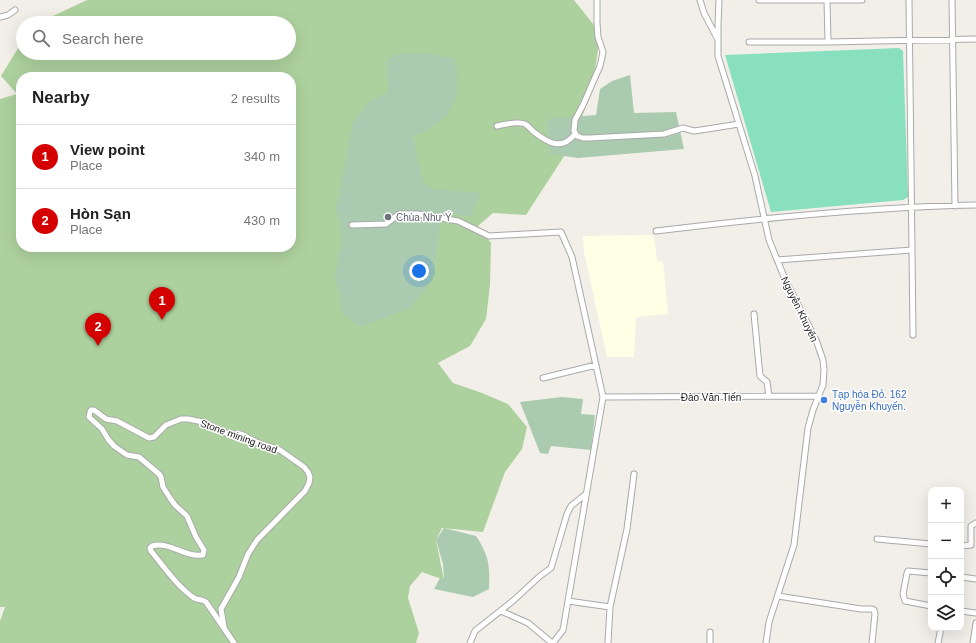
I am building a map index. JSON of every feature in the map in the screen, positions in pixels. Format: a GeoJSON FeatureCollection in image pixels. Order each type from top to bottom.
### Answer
{"type":"FeatureCollection","features":[{"type":"Feature","properties":{"kind":"street"},"geometry":{"type":"LineString","coordinates":[[597,0],[597,23],[602,57],[600,66],[575,120],[575,134],[579,138],[664,134],[678,129],[701,130],[739,124]]}},
{"type":"Feature","properties":{"kind":"street"},"geometry":{"type":"LineString","coordinates":[[700,0],[704,13],[718,38]]}},
{"type":"Feature","properties":{"kind":"street","name":"Nguyễn Khuyến"},"geometry":{"type":"LineString","coordinates":[[719,0],[718,56],[755,176],[769,240],[785,279],[816,340],[823,360],[823,386],[813,410],[808,428],[794,545],[769,622],[766,643]]}},
{"type":"Feature","properties":{"kind":"street"},"geometry":{"type":"LineString","coordinates":[[759,0],[862,0]]}},
{"type":"Feature","properties":{"kind":"street"},"geometry":{"type":"LineString","coordinates":[[827,0],[828,42]]}},
{"type":"Feature","properties":{"kind":"street"},"geometry":{"type":"LineString","coordinates":[[908,0],[913,336]]}},
{"type":"Feature","properties":{"kind":"street"},"geometry":{"type":"LineString","coordinates":[[952,0],[955,206]]}},
{"type":"Feature","properties":{"kind":"street"},"geometry":{"type":"LineString","coordinates":[[0,17],[8,16],[15,10]]}},
{"type":"Feature","properties":{"kind":"street"},"geometry":{"type":"LineString","coordinates":[[749,42],[976,39]]}},
{"type":"Feature","properties":{"kind":"street"},"geometry":{"type":"LineString","coordinates":[[497,126],[511,123],[524,124],[545,140],[554,144],[566,142],[575,134]]}},
{"type":"Feature","properties":{"kind":"street"},"geometry":{"type":"LineString","coordinates":[[656,231],[764,218],[911,206],[976,205]]}},
{"type":"Feature","properties":{"kind":"street"},"geometry":{"type":"LineString","coordinates":[[352,225],[386,224],[399,214],[418,214],[458,221],[489,236],[562,232],[572,258],[602,397],[563,630],[552,643],[528,623],[501,611]]}},
{"type":"Feature","properties":{"kind":"street"},"geometry":{"type":"LineString","coordinates":[[777,260],[912,250]]}},
{"type":"Feature","properties":{"kind":"street"},"geometry":{"type":"LineString","coordinates":[[754,314],[760,376],[767,382],[769,396]]}},
{"type":"Feature","properties":{"kind":"street"},"geometry":{"type":"LineString","coordinates":[[543,378],[596,366]]}},
{"type":"Feature","properties":{"kind":"street","name":"Đào Văn Tiến"},"geometry":{"type":"LineString","coordinates":[[602,397],[819,396]]}},
{"type":"Feature","properties":{"kind":"street","name":"Stone mining road"},"geometry":{"type":"LineString","coordinates":[[224,627],[221,609],[239,577],[248,554],[257,540],[298,499],[307,487],[310,477],[306,469],[280,450],[258,443],[240,434],[228,434],[203,422],[188,419],[177,420],[166,425],[154,437],[149,438],[117,421],[106,420],[94,410],[91,410],[90,417],[102,429],[110,442],[127,455],[140,457],[153,469],[161,477],[163,487],[173,503],[187,516],[196,537],[204,550],[204,555],[197,556],[169,546],[159,545],[152,546],[150,551],[179,585],[194,598],[206,602],[234,643]]}},
{"type":"Feature","properties":{"kind":"street"},"geometry":{"type":"LineString","coordinates":[[608,643],[610,607],[627,529],[634,474]]}},
{"type":"Feature","properties":{"kind":"street"},"geometry":{"type":"LineString","coordinates":[[470,643],[475,631],[551,568],[567,514],[571,506],[586,494]]}},
{"type":"Feature","properties":{"kind":"street"},"geometry":{"type":"LineString","coordinates":[[964,546],[971,545],[971,526],[976,523]]}},
{"type":"Feature","properties":{"kind":"street"},"geometry":{"type":"LineString","coordinates":[[877,539],[928,544]]}},
{"type":"Feature","properties":{"kind":"street"},"geometry":{"type":"LineString","coordinates":[[928,574],[908,571],[903,594],[905,601],[928,605]]}},
{"type":"Feature","properties":{"kind":"street"},"geometry":{"type":"LineString","coordinates":[[964,577],[976,579]]}},
{"type":"Feature","properties":{"kind":"street"},"geometry":{"type":"LineString","coordinates":[[778,596],[861,609],[872,609],[874,610],[876,622],[872,643]]}},
{"type":"Feature","properties":{"kind":"street"},"geometry":{"type":"LineString","coordinates":[[568,601],[610,607]]}},
{"type":"Feature","properties":{"kind":"street"},"geometry":{"type":"LineString","coordinates":[[964,612],[976,614]]}},
{"type":"Feature","properties":{"kind":"street"},"geometry":{"type":"LineString","coordinates":[[973,643],[976,624]]}},
{"type":"Feature","properties":{"kind":"street"},"geometry":{"type":"LineString","coordinates":[[938,643],[940,631]]}},
{"type":"Feature","properties":{"kind":"street"},"geometry":{"type":"LineString","coordinates":[[710,632],[710,643]]}},
{"type":"Feature","properties":{"kind":"shaded area"},"geometry":{"type":"Polygon","coordinates":[[[425,53],[453,58],[458,73],[456,98],[446,116],[430,129],[413,136],[423,183],[433,189],[480,193],[471,217],[446,212],[439,228],[437,251],[430,283],[410,308],[360,327],[343,314],[335,275],[342,237],[336,207],[353,122],[368,103],[388,92],[387,60],[391,57],[401,55],[425,53]]]}},
{"type":"Feature","properties":{"kind":"shaded area"},"geometry":{"type":"Polygon","coordinates":[[[630,75],[634,113],[676,112],[684,149],[578,158],[550,154],[547,119],[596,115],[600,89],[612,81],[630,75]]]}},
{"type":"Feature","properties":{"kind":"shaded area"},"geometry":{"type":"Polygon","coordinates":[[[651,235],[654,238],[657,261],[663,261],[668,314],[636,317],[634,357],[607,357],[584,252],[583,236],[651,235]]]}},
{"type":"Feature","properties":{"kind":"shaded area"},"geometry":{"type":"Polygon","coordinates":[[[562,397],[583,399],[581,414],[595,415],[591,450],[551,446],[548,454],[540,453],[520,402],[562,397]]]}},
{"type":"Feature","properties":{"kind":"shaded area"},"geometry":{"type":"Polygon","coordinates":[[[444,528],[476,536],[484,549],[488,561],[489,589],[473,597],[434,589],[440,578],[444,579],[443,564],[436,540],[444,528]]]}},
{"type":"Feature","properties":{"kind":"green space"},"geometry":{"type":"Polygon","coordinates":[[[87,0],[574,0],[597,29],[600,36],[592,91],[570,147],[526,215],[493,213],[478,226],[491,243],[490,285],[486,319],[470,346],[438,363],[453,383],[508,404],[527,427],[522,449],[505,472],[483,532],[442,528],[436,540],[444,580],[422,572],[410,586],[408,598],[419,633],[416,643],[0,643],[0,621],[5,607],[0,607],[0,99],[16,94],[16,252],[296,252],[296,72],[16,72],[16,93],[1,76],[16,51],[16,60],[296,60],[296,16],[53,16],[87,0]]]}},
{"type":"Feature","properties":{"kind":"green space"},"geometry":{"type":"Polygon","coordinates":[[[899,48],[903,51],[908,197],[903,200],[771,212],[725,55],[899,48]]]}},
{"type":"Feature","properties":{"kind":"place","name":"Chùa Như Ý"},"geometry":{"type":"Point","coordinates":[388,217]}},
{"type":"Feature","properties":{"kind":"place","name":"View point"},"geometry":{"type":"Point","coordinates":[162,320]}},
{"type":"Feature","properties":{"kind":"place","name":"Hòn Sạn"},"geometry":{"type":"Point","coordinates":[98,346]}},
{"type":"Feature","properties":{"kind":"place","name":"Tạp hóa Đỏ. 162 Nguyễn Khuyến."},"geometry":{"type":"Point","coordinates":[824,400]}}]}
